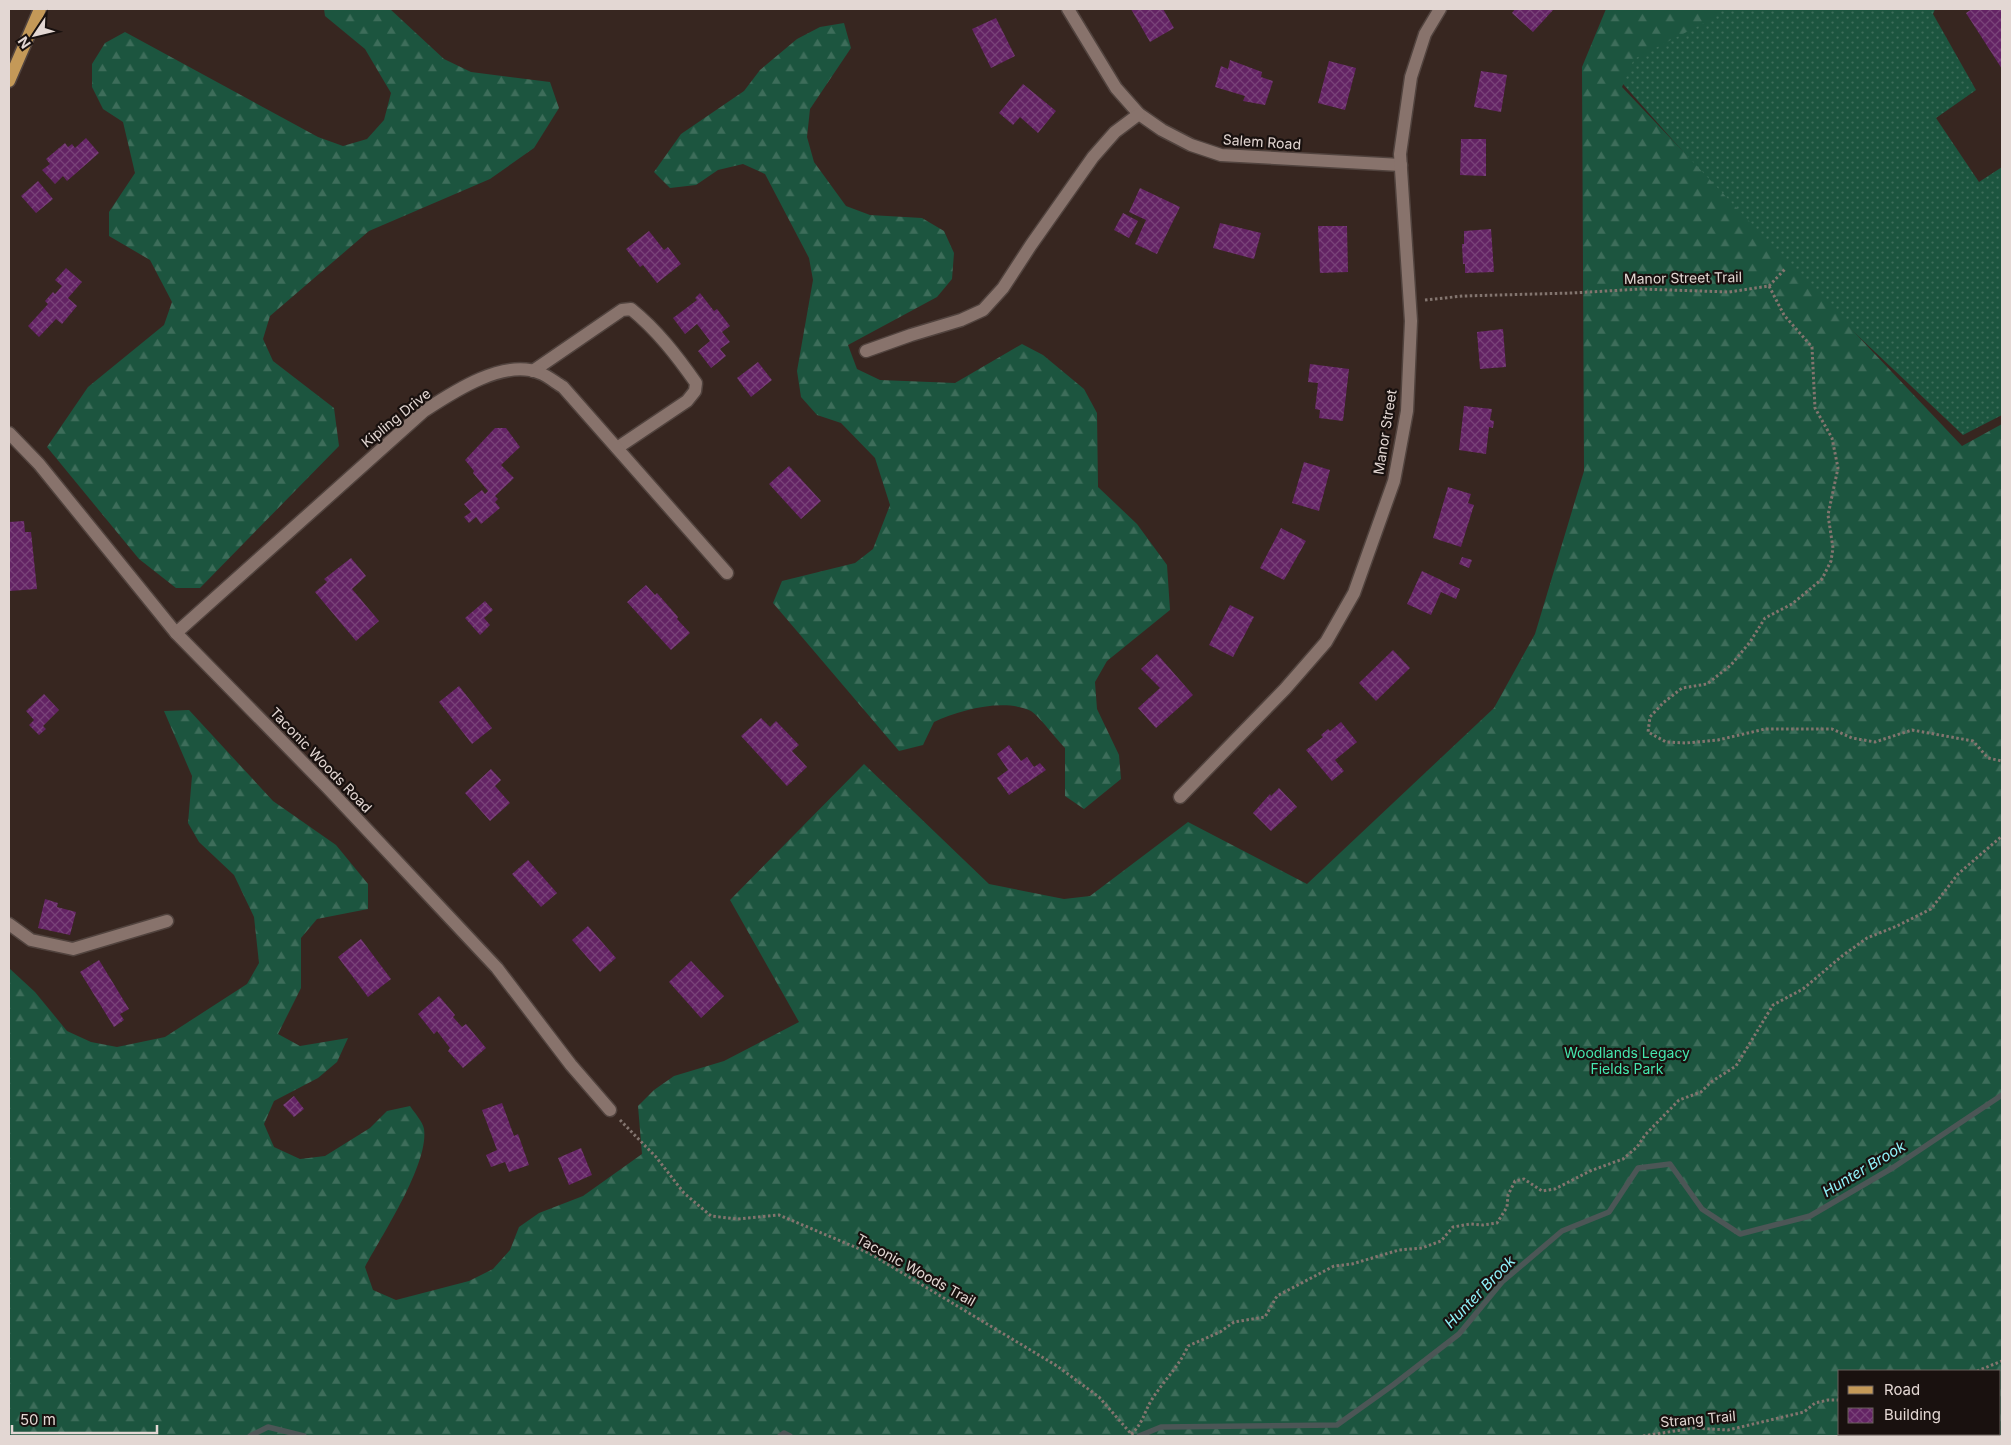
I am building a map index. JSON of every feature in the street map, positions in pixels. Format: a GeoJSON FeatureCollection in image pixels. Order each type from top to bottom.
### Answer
{"type":"FeatureCollection","features":[{"type":"Feature","properties":{"kind":"main road"},"geometry":{"type":"LineString","coordinates":[[9,81],[40,9]]}},
{"type":"Feature","properties":{"kind":"street","name":"Salem Road"},"geometry":{"type":"LineString","coordinates":[[1068,9],[1116,88],[1138,114],[1162,130],[1191,145],[1221,155],[1401,165]]}},
{"type":"Feature","properties":{"kind":"street","name":"Manor Street"},"geometry":{"type":"LineString","coordinates":[[1180,797],[1285,689],[1326,642],[1354,593],[1394,481],[1406,411],[1411,321],[1400,154],[1411,76],[1425,34],[1440,9]]}},
{"type":"Feature","properties":{"kind":"street"},"geometry":{"type":"LineString","coordinates":[[866,350],[961,320],[983,310],[1002,288],[1093,158],[1115,132],[1138,114]]}},
{"type":"Feature","properties":{"kind":"street"},"geometry":{"type":"LineString","coordinates":[[533,371],[622,310],[631,309],[647,322],[696,383],[695,391],[687,401],[617,448]]}},
{"type":"Feature","properties":{"kind":"street","name":"Kipling Drive"},"geometry":{"type":"LineString","coordinates":[[176,633],[424,411],[464,385],[496,374],[523,369],[541,373],[563,388],[727,573]]}},
{"type":"Feature","properties":{"kind":"street","name":"Taconic Woods Road"},"geometry":{"type":"LineString","coordinates":[[9,432],[39,464],[176,633],[327,787],[497,968],[571,1065],[610,1110]]}},
{"type":"Feature","properties":{"kind":"street"},"geometry":{"type":"LineString","coordinates":[[9,924],[31,940],[73,949],[167,922]]}},
{"type":"Feature","properties":{"kind":"path"},"geometry":{"type":"LineString","coordinates":[[1786,268],[1769,286],[1784,315],[1812,347],[1815,408],[1832,438],[1838,468],[1828,515],[1833,548],[1831,561],[1822,579],[1792,604],[1765,618],[1732,666],[1706,684],[1682,688],[1663,703],[1650,717],[1648,732],[1666,742],[1686,743],[1718,740],[1765,730],[1832,729],[1852,738],[1875,742],[1912,730],[1973,741],[1988,758],[2002,761]]}},
{"type":"Feature","properties":{"kind":"path","name":"Manor Street Trail"},"geometry":{"type":"LineString","coordinates":[[1410,300],[1641,289],[1729,292],[1769,286]]}},
{"type":"Feature","properties":{"kind":"path"},"geometry":{"type":"LineString","coordinates":[[1132,1435],[1138,1428],[1150,1402],[1182,1361],[1188,1346],[1220,1332],[1234,1322],[1264,1316],[1277,1296],[1334,1266],[1352,1264],[1399,1250],[1422,1248],[1441,1241],[1453,1228],[1470,1224],[1497,1223],[1507,1207],[1508,1195],[1515,1182],[1524,1179],[1542,1191],[1555,1190],[1590,1172],[1623,1159],[1637,1147],[1645,1135],[1679,1100],[1701,1092],[1711,1082],[1736,1066],[1773,1005],[1803,989],[1842,956],[1867,938],[1931,909],[1958,874],[2002,836]]}},
{"type":"Feature","properties":{"kind":"path","name":"Taconic Woods Trail"},"geometry":{"type":"LineString","coordinates":[[610,1110],[656,1157],[684,1193],[710,1216],[737,1219],[779,1215],[869,1253],[1057,1366],[1099,1397],[1132,1435]]}},
{"type":"Feature","properties":{"kind":"path"},"geometry":{"type":"LineString","coordinates":[[1980,1370],[2002,1361]]}},
{"type":"Feature","properties":{"kind":"path","name":"Strang Trail"},"geometry":{"type":"LineString","coordinates":[[1643,1436],[1694,1428],[1728,1430],[1804,1412],[1815,1403],[1838,1400]]}},
{"type":"Feature","properties":{"kind":"green space"},"geometry":{"type":"Polygon","coordinates":[[[324,9],[390,9],[444,59],[471,72],[550,82],[559,108],[534,148],[490,179],[369,231],[270,316],[263,339],[273,361],[334,408],[339,446],[200,588],[176,588],[139,559],[47,447],[88,387],[164,325],[172,302],[150,260],[109,236],[109,212],[135,173],[123,122],[103,109],[92,87],[92,64],[105,43],[125,32],[318,137],[343,146],[367,139],[384,120],[391,93],[365,49],[325,16],[324,9]]]}},
{"type":"Feature","properties":{"kind":"green space","name":"Woodlands Legacy Fields Park"},"geometry":{"type":"Polygon","coordinates":[[[1606,9],[1724,9],[1706,22],[1634,59],[1622,87],[1962,446],[2002,424],[2002,1436],[9,1436],[9,968],[35,992],[67,1031],[91,1042],[117,1047],[165,1037],[247,984],[259,963],[254,917],[234,875],[199,842],[188,823],[192,776],[164,711],[189,710],[273,801],[336,845],[368,884],[368,909],[317,919],[301,938],[301,988],[278,1034],[300,1046],[348,1038],[337,1062],[318,1078],[274,1101],[264,1124],[274,1147],[300,1159],[325,1156],[370,1128],[387,1111],[410,1106],[423,1126],[424,1144],[412,1180],[403,1199],[365,1267],[373,1290],[396,1300],[469,1281],[493,1269],[510,1250],[519,1227],[539,1213],[583,1196],[642,1154],[638,1106],[654,1090],[674,1076],[724,1061],[799,1022],[730,900],[864,764],[989,884],[1064,899],[1090,896],[1188,822],[1307,884],[1494,708],[1535,634],[1584,471],[1582,67],[1606,9]]]}},
{"type":"Feature","properties":{"kind":"green space"},"geometry":{"type":"Polygon","coordinates":[[[1688,9],[1935,9],[1933,14],[1976,90],[1936,118],[1979,182],[2002,167],[2002,415],[1963,435],[1786,268],[1608,67],[1688,9]]]}},
{"type":"Feature","properties":{"kind":"green space"},"geometry":{"type":"Polygon","coordinates":[[[844,23],[851,48],[810,109],[807,137],[814,162],[846,206],[870,215],[922,218],[944,231],[954,253],[952,279],[937,297],[848,345],[857,369],[880,380],[955,383],[1022,344],[1043,355],[1084,389],[1097,413],[1098,487],[1137,524],[1167,565],[1170,610],[1107,661],[1095,682],[1097,709],[1119,755],[1121,779],[1084,809],[1065,796],[1065,748],[1031,711],[1020,707],[982,707],[956,713],[934,722],[923,745],[899,751],[773,603],[782,581],[855,563],[873,549],[890,505],[875,458],[841,423],[817,415],[801,397],[797,371],[813,280],[809,258],[765,174],[743,164],[718,170],[696,185],[670,188],[654,172],[681,134],[744,91],[760,70],[797,39],[820,27],[844,23]]]}},
{"type":"Feature","properties":{"kind":"building"},"geometry":{"type":"Polygon","coordinates":[[[1131,9],[1163,9],[1174,28],[1150,42],[1131,9]]]}},
{"type":"Feature","properties":{"kind":"building"},"geometry":{"type":"Polygon","coordinates":[[[1515,9],[1554,9],[1533,32],[1512,13],[1515,9]]]}},
{"type":"Feature","properties":{"kind":"building"},"geometry":{"type":"Polygon","coordinates":[[[1972,9],[2002,9],[2002,69],[1966,13],[1972,9]]]}},
{"type":"Feature","properties":{"kind":"building"},"geometry":{"type":"Polygon","coordinates":[[[996,18],[1015,56],[991,68],[972,29],[996,18]]]}},
{"type":"Feature","properties":{"kind":"building"},"geometry":{"type":"Polygon","coordinates":[[[1230,60],[1262,72],[1261,77],[1273,81],[1265,105],[1243,101],[1245,96],[1215,87],[1221,66],[1228,69],[1230,60]]]}},
{"type":"Feature","properties":{"kind":"building"},"geometry":{"type":"Polygon","coordinates":[[[1329,61],[1356,68],[1345,110],[1318,103],[1329,61]]]}},
{"type":"Feature","properties":{"kind":"building"},"geometry":{"type":"Polygon","coordinates":[[[1481,71],[1507,75],[1501,112],[1474,107],[1481,71]]]}},
{"type":"Feature","properties":{"kind":"building"},"geometry":{"type":"Polygon","coordinates":[[[1023,84],[1056,111],[1038,133],[1020,117],[1013,125],[999,113],[1023,84]]]}},
{"type":"Feature","properties":{"kind":"building"},"geometry":{"type":"Polygon","coordinates":[[[86,138],[99,153],[67,181],[63,176],[55,184],[42,170],[50,164],[46,159],[65,143],[68,147],[72,144],[75,148],[86,138]]]}},
{"type":"Feature","properties":{"kind":"building"},"geometry":{"type":"Polygon","coordinates":[[[1461,139],[1486,139],[1486,176],[1460,175],[1461,139]]]}},
{"type":"Feature","properties":{"kind":"building"},"geometry":{"type":"Polygon","coordinates":[[[38,181],[53,199],[36,213],[21,196],[38,181]]]}},
{"type":"Feature","properties":{"kind":"building"},"geometry":{"type":"Polygon","coordinates":[[[1140,188],[1180,207],[1157,254],[1135,244],[1146,220],[1129,212],[1140,188]]]}},
{"type":"Feature","properties":{"kind":"building"},"geometry":{"type":"Polygon","coordinates":[[[1123,213],[1138,221],[1129,238],[1114,230],[1123,213]]]}},
{"type":"Feature","properties":{"kind":"building"},"geometry":{"type":"Polygon","coordinates":[[[1220,223],[1261,233],[1254,259],[1213,248],[1220,223]]]}},
{"type":"Feature","properties":{"kind":"building"},"geometry":{"type":"Polygon","coordinates":[[[1318,226],[1347,226],[1348,272],[1320,273],[1318,226]]]}},
{"type":"Feature","properties":{"kind":"building"},"geometry":{"type":"Polygon","coordinates":[[[1491,229],[1494,272],[1465,273],[1462,244],[1464,244],[1464,231],[1491,229]]]}},
{"type":"Feature","properties":{"kind":"building"},"geometry":{"type":"Polygon","coordinates":[[[649,231],[664,250],[668,247],[681,264],[657,283],[643,265],[640,267],[626,249],[649,231]]]}},
{"type":"Feature","properties":{"kind":"building"},"geometry":{"type":"Polygon","coordinates":[[[66,268],[82,282],[68,298],[77,306],[62,324],[56,319],[39,337],[28,326],[48,304],[45,301],[62,286],[55,280],[66,268]]]}},
{"type":"Feature","properties":{"kind":"building"},"geometry":{"type":"Polygon","coordinates":[[[700,293],[714,311],[717,309],[730,326],[722,332],[730,342],[720,349],[726,356],[711,368],[698,351],[710,341],[697,324],[685,334],[673,318],[697,300],[695,298],[700,293]]]}},
{"type":"Feature","properties":{"kind":"building"},"geometry":{"type":"Polygon","coordinates":[[[1503,329],[1506,367],[1480,369],[1477,332],[1503,329]]]}},
{"type":"Feature","properties":{"kind":"building"},"geometry":{"type":"Polygon","coordinates":[[[758,362],[772,380],[751,397],[737,378],[758,362]]]}},
{"type":"Feature","properties":{"kind":"building"},"geometry":{"type":"Polygon","coordinates":[[[1310,364],[1349,369],[1343,421],[1319,418],[1320,410],[1315,409],[1318,383],[1308,382],[1310,364]]]}},
{"type":"Feature","properties":{"kind":"building"},"geometry":{"type":"Polygon","coordinates":[[[1464,406],[1492,409],[1490,420],[1494,421],[1493,428],[1489,427],[1486,454],[1459,450],[1464,406]]]}},
{"type":"Feature","properties":{"kind":"building"},"geometry":{"type":"Polygon","coordinates":[[[495,428],[506,428],[520,447],[501,465],[514,478],[495,496],[498,499],[495,502],[500,508],[481,524],[476,517],[469,523],[464,517],[471,512],[464,504],[482,490],[485,494],[488,491],[465,460],[495,428]]]}},
{"type":"Feature","properties":{"kind":"building"},"geometry":{"type":"Polygon","coordinates":[[[1304,462],[1330,470],[1319,511],[1292,503],[1304,462]]]}},
{"type":"Feature","properties":{"kind":"building"},"geometry":{"type":"Polygon","coordinates":[[[789,466],[821,501],[801,519],[769,484],[789,466]]]}},
{"type":"Feature","properties":{"kind":"building"},"geometry":{"type":"Polygon","coordinates":[[[1448,487],[1471,494],[1468,503],[1474,505],[1461,547],[1433,538],[1448,487]]]}},
{"type":"Feature","properties":{"kind":"building"},"geometry":{"type":"Polygon","coordinates":[[[24,521],[25,532],[31,532],[37,589],[9,591],[9,522],[24,521]]]}},
{"type":"Feature","properties":{"kind":"building"},"geometry":{"type":"Polygon","coordinates":[[[1281,528],[1306,541],[1284,580],[1260,568],[1281,528]]]}},
{"type":"Feature","properties":{"kind":"building"},"geometry":{"type":"Polygon","coordinates":[[[1462,557],[1472,560],[1469,568],[1459,564],[1462,557]]]}},
{"type":"Feature","properties":{"kind":"building"},"geometry":{"type":"Polygon","coordinates":[[[351,558],[366,576],[352,589],[379,621],[356,641],[315,592],[327,582],[324,579],[351,558]]]}},
{"type":"Feature","properties":{"kind":"building"},"geometry":{"type":"Polygon","coordinates":[[[1422,571],[1460,589],[1456,599],[1441,592],[1431,615],[1407,604],[1422,571]]]}},
{"type":"Feature","properties":{"kind":"building"},"geometry":{"type":"Polygon","coordinates":[[[646,585],[655,595],[657,593],[690,633],[671,650],[627,602],[646,585]]]}},
{"type":"Feature","properties":{"kind":"building"},"geometry":{"type":"Polygon","coordinates":[[[485,601],[493,610],[484,618],[490,625],[480,635],[465,618],[485,601]]]}},
{"type":"Feature","properties":{"kind":"building"},"geometry":{"type":"Polygon","coordinates":[[[1230,605],[1254,617],[1233,657],[1209,645],[1230,605]]]}},
{"type":"Feature","properties":{"kind":"building"},"geometry":{"type":"Polygon","coordinates":[[[1393,650],[1410,668],[1376,701],[1359,683],[1393,650]]]}},
{"type":"Feature","properties":{"kind":"building"},"geometry":{"type":"Polygon","coordinates":[[[1157,654],[1193,695],[1156,728],[1138,708],[1160,688],[1141,669],[1157,654]]]}},
{"type":"Feature","properties":{"kind":"building"},"geometry":{"type":"Polygon","coordinates":[[[459,686],[492,728],[472,744],[439,702],[459,686]]]}},
{"type":"Feature","properties":{"kind":"building"},"geometry":{"type":"Polygon","coordinates":[[[44,694],[59,710],[43,726],[46,729],[39,735],[29,725],[34,720],[26,711],[44,694]]]}},
{"type":"Feature","properties":{"kind":"building"},"geometry":{"type":"Polygon","coordinates":[[[761,718],[770,727],[776,721],[799,745],[792,751],[807,767],[787,786],[741,736],[761,718]]]}},
{"type":"Feature","properties":{"kind":"building"},"geometry":{"type":"Polygon","coordinates":[[[1341,722],[1357,742],[1335,760],[1344,771],[1332,781],[1306,750],[1323,737],[1321,735],[1328,729],[1330,731],[1341,722]]]}},
{"type":"Feature","properties":{"kind":"building"},"geometry":{"type":"Polygon","coordinates":[[[1009,745],[1021,761],[1027,757],[1034,767],[1040,763],[1046,770],[1009,795],[997,778],[1008,770],[997,754],[1009,745]]]}},
{"type":"Feature","properties":{"kind":"building"},"geometry":{"type":"Polygon","coordinates":[[[491,769],[501,780],[495,786],[510,803],[490,821],[465,793],[491,769]]]}},
{"type":"Feature","properties":{"kind":"building"},"geometry":{"type":"Polygon","coordinates":[[[1279,788],[1297,807],[1271,831],[1253,813],[1270,794],[1271,796],[1279,788]]]}},
{"type":"Feature","properties":{"kind":"building"},"geometry":{"type":"Polygon","coordinates":[[[528,860],[557,893],[541,907],[512,874],[528,860]]]}},
{"type":"Feature","properties":{"kind":"building"},"geometry":{"type":"Polygon","coordinates":[[[45,899],[58,903],[57,907],[76,912],[70,935],[38,928],[45,899]]]}},
{"type":"Feature","properties":{"kind":"building"},"geometry":{"type":"Polygon","coordinates":[[[588,926],[616,958],[600,972],[572,940],[588,926]]]}},
{"type":"Feature","properties":{"kind":"building"},"geometry":{"type":"Polygon","coordinates":[[[361,939],[391,979],[368,997],[338,957],[361,939]]]}},
{"type":"Feature","properties":{"kind":"building"},"geometry":{"type":"Polygon","coordinates":[[[99,960],[129,1009],[120,1014],[124,1020],[114,1027],[80,972],[99,960]]]}},
{"type":"Feature","properties":{"kind":"building"},"geometry":{"type":"Polygon","coordinates":[[[691,961],[724,996],[701,1018],[669,982],[691,961]]]}},
{"type":"Feature","properties":{"kind":"building"},"geometry":{"type":"Polygon","coordinates":[[[439,996],[455,1015],[453,1017],[462,1027],[466,1024],[486,1048],[463,1068],[448,1051],[450,1048],[437,1031],[434,1034],[418,1014],[439,996]]]}},
{"type":"Feature","properties":{"kind":"building"},"geometry":{"type":"Polygon","coordinates":[[[294,1096],[304,1109],[294,1117],[283,1105],[294,1096]]]}},
{"type":"Feature","properties":{"kind":"building"},"geometry":{"type":"Polygon","coordinates":[[[502,1103],[514,1136],[518,1134],[529,1165],[509,1172],[505,1162],[491,1167],[486,1155],[497,1150],[482,1110],[502,1103]]]}},
{"type":"Feature","properties":{"kind":"building"},"geometry":{"type":"Polygon","coordinates":[[[581,1148],[592,1175],[569,1185],[558,1158],[581,1148]]]}},
{"type":"Feature","properties":{"kind":"waterway","name":"Hunter Brook"},"geometry":{"type":"LineString","coordinates":[[1139,1436],[1161,1427],[1337,1425],[1459,1334],[1502,1282],[1562,1231],[1609,1212],[1638,1168],[1670,1164],[1702,1209],[1740,1234],[1810,1216],[1894,1167],[2002,1095]]}},
{"type":"Feature","properties":{"kind":"waterway","name":"Hunter Brook"},"geometry":{"type":"LineString","coordinates":[[250,1436],[268,1427],[304,1436]]}},
{"type":"Feature","properties":{"kind":"waterway","name":"Hunter Brook"},"geometry":{"type":"LineString","coordinates":[[780,1436],[784,1433],[790,1436]]}}]}
